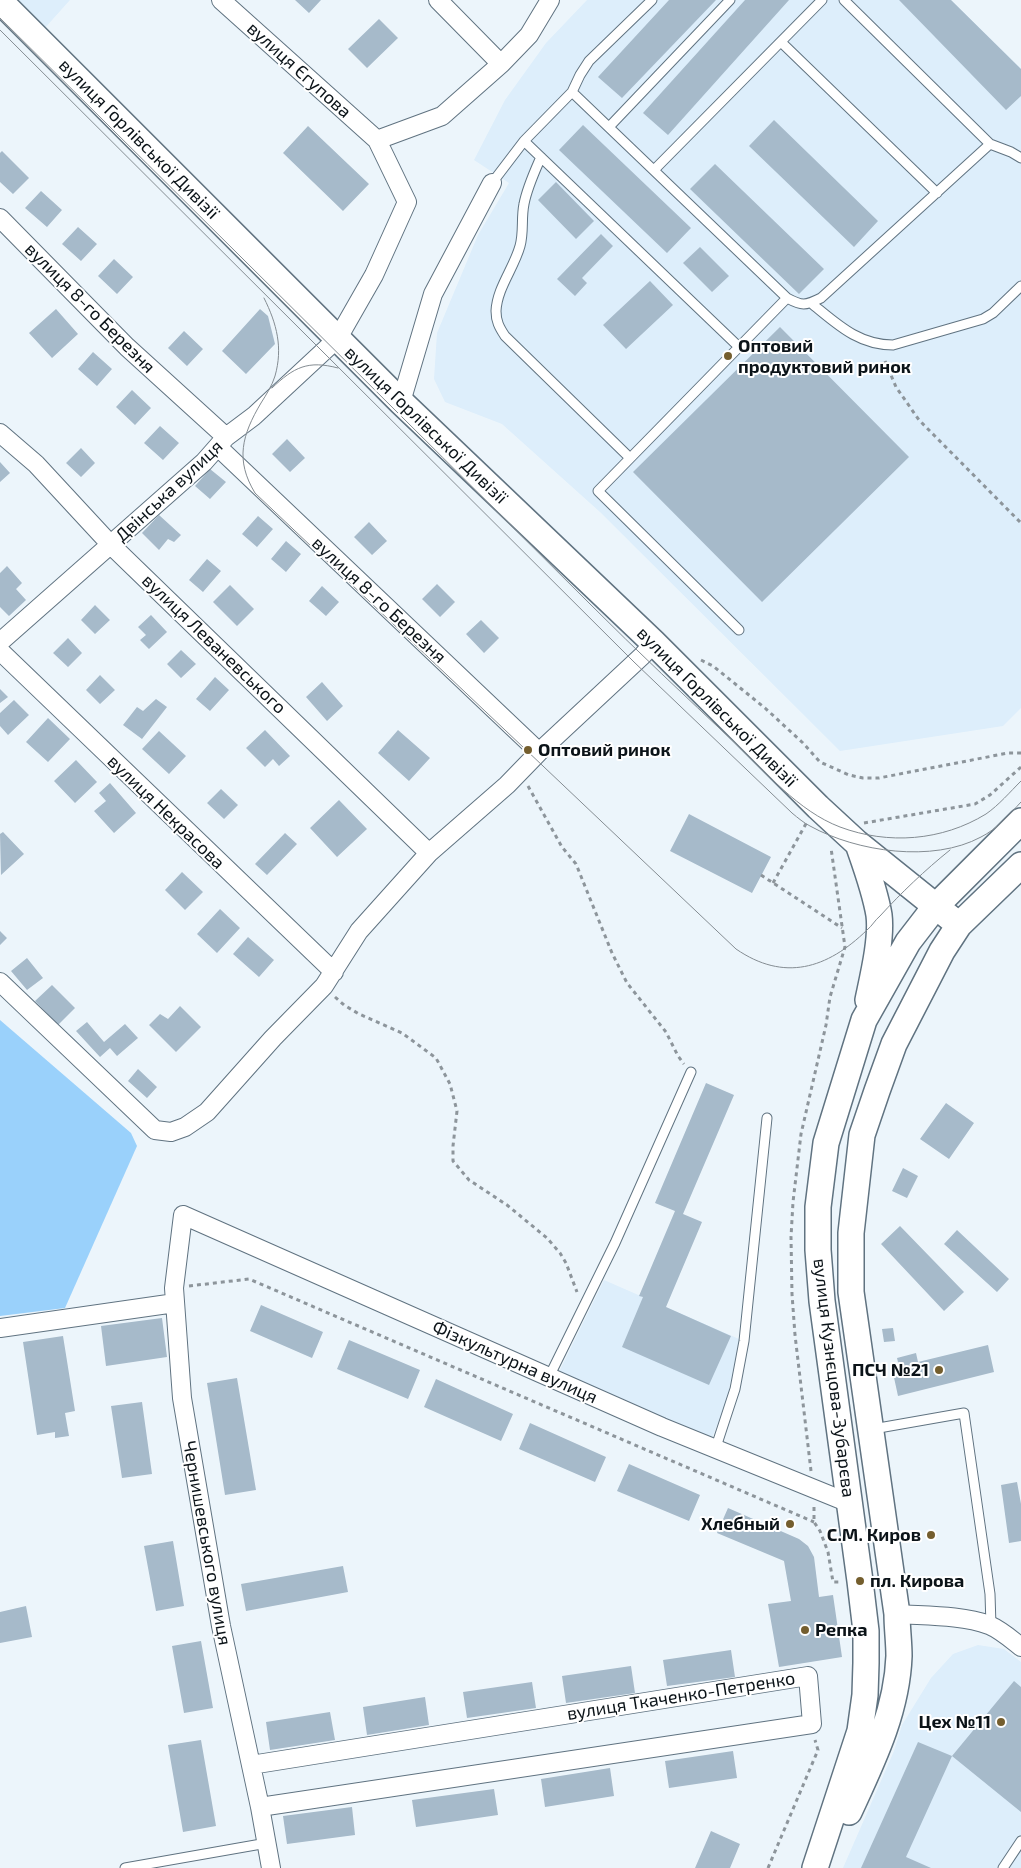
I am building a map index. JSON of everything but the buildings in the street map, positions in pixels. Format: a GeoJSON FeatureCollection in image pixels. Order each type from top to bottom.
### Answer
{"type":"FeatureCollection","features":[{"type":"Feature","properties":{"kind":"main road","name":"вулиця Горлівської Дивізії"},"geometry":{"type":"LineString","coordinates":[[0,1],[401,402],[654,643],[818,808],[857,843],[959,925]]}},
{"type":"Feature","properties":{"kind":"main road","name":"вулиця Кузнєцова-Зубарєва"},"geometry":{"type":"LineString","coordinates":[[815,1868],[860,1731],[865,1695],[866,1630],[822,1301],[818,1250],[818,1207],[826,1143],[864,1020],[908,942],[935,907],[1021,821]]}},
{"type":"Feature","properties":{"kind":"main road"},"geometry":{"type":"LineString","coordinates":[[857,843],[870,880],[879,916],[878,941],[864,1020]]}},
{"type":"Feature","properties":{"kind":"main road","name":"вулиця Кузнєцова-Зубарєва"},"geometry":{"type":"LineString","coordinates":[[822,1868],[880,1745],[888,1721],[899,1657],[897,1614],[851,1292],[851,1233],[862,1135],[894,1044],[924,983],[959,925],[1021,865]]}},
{"type":"Feature","properties":{"kind":"street","name":"вулиця Єгупова"},"geometry":{"type":"LineString","coordinates":[[220,0],[377,140]]}},
{"type":"Feature","properties":{"kind":"street"},"geometry":{"type":"LineString","coordinates":[[438,0],[501,64]]}},
{"type":"Feature","properties":{"kind":"street"},"geometry":{"type":"LineString","coordinates":[[377,140],[442,116],[501,64],[529,35],[550,0]]}},
{"type":"Feature","properties":{"kind":"street","name":"Двінська вулиця"},"geometry":{"type":"LineString","coordinates":[[0,642],[111,545],[338,338],[374,274],[407,202],[377,140]]}},
{"type":"Feature","properties":{"kind":"street"},"geometry":{"type":"LineString","coordinates":[[401,402],[434,294],[492,183]]}},
{"type":"Feature","properties":{"kind":"street","name":"вулиця 8-го Березня"},"geometry":{"type":"LineString","coordinates":[[0,218],[126,347],[539,752]]}},
{"type":"Feature","properties":{"kind":"street","name":"вулиця Леваневського"},"geometry":{"type":"LineString","coordinates":[[0,433],[36,464],[111,545],[429,853]]}},
{"type":"Feature","properties":{"kind":"street"},"geometry":{"type":"LineString","coordinates":[[0,982],[155,1130],[170,1132],[185,1127],[207,1112],[329,979],[359,931],[429,853],[520,772],[654,643]]}},
{"type":"Feature","properties":{"kind":"street","name":"вулиця Некрасова"},"geometry":{"type":"LineString","coordinates":[[0,651],[329,979]]}},
{"type":"Feature","properties":{"kind":"street","name":"Фізкультурна вулиця"},"geometry":{"type":"LineString","coordinates":[[183,1215],[715,1450],[849,1503]]}},
{"type":"Feature","properties":{"kind":"street","name":"Чернишевського вулиця"},"geometry":{"type":"LineString","coordinates":[[183,1215],[174,1295],[182,1398],[221,1626],[260,1807],[271,1868]]}},
{"type":"Feature","properties":{"kind":"street"},"geometry":{"type":"LineString","coordinates":[[0,1328],[174,1295]]}},
{"type":"Feature","properties":{"kind":"street"},"geometry":{"type":"LineString","coordinates":[[897,1614],[976,1621],[991,1626],[1021,1647]]}},
{"type":"Feature","properties":{"kind":"street","name":"вулиця Ткаченко-Петренко"},"geometry":{"type":"LineString","coordinates":[[251,1765],[808,1676],[812,1724]]}},
{"type":"Feature","properties":{"kind":"street"},"geometry":{"type":"LineString","coordinates":[[260,1807],[812,1724]]}},
{"type":"Feature","properties":{"kind":"lane"},"geometry":{"type":"LineString","coordinates":[[492,183],[524,141],[572,92],[589,61],[652,0]]}},
{"type":"Feature","properties":{"kind":"lane"},"geometry":{"type":"LineString","coordinates":[[609,127],[730,0]]}},
{"type":"Feature","properties":{"kind":"lane"},"geometry":{"type":"LineString","coordinates":[[654,170],[822,0]]}},
{"type":"Feature","properties":{"kind":"lane"},"geometry":{"type":"LineString","coordinates":[[844,0],[990,144],[1021,158]]}},
{"type":"Feature","properties":{"kind":"lane"},"geometry":{"type":"LineString","coordinates":[[781,42],[937,193]]}},
{"type":"Feature","properties":{"kind":"lane"},"geometry":{"type":"LineString","coordinates":[[572,92],[787,298],[800,305],[811,304],[821,298],[990,144]]}},
{"type":"Feature","properties":{"kind":"lane"},"geometry":{"type":"LineString","coordinates":[[524,141],[739,347]]}},
{"type":"Feature","properties":{"kind":"lane"},"geometry":{"type":"LineString","coordinates":[[541,157],[529,184],[524,205],[520,247],[499,297],[496,310],[497,325],[505,336],[630,458]]}},
{"type":"Feature","properties":{"kind":"lane"},"geometry":{"type":"LineString","coordinates":[[811,304],[858,338],[879,345],[894,344],[983,319],[1021,286]]}},
{"type":"Feature","properties":{"kind":"lane"},"geometry":{"type":"LineString","coordinates":[[739,630],[598,491],[787,298]]}},
{"type":"Feature","properties":{"kind":"lane"},"geometry":{"type":"LineString","coordinates":[[548,1377],[615,1243],[691,1072]]}},
{"type":"Feature","properties":{"kind":"lane"},"geometry":{"type":"LineString","coordinates":[[715,1450],[735,1389],[744,1342],[766,1118]]}},
{"type":"Feature","properties":{"kind":"lane"},"geometry":{"type":"LineString","coordinates":[[870,1429],[964,1413],[990,1594],[991,1626]]}},
{"type":"Feature","properties":{"kind":"lane"},"geometry":{"type":"LineString","coordinates":[[1002,1868],[1021,1840]]}},
{"type":"Feature","properties":{"kind":"lane"},"geometry":{"type":"LineString","coordinates":[[125,1868],[267,1843]]}},
{"type":"Feature","properties":{"kind":"path"},"geometry":{"type":"LineString","coordinates":[[885,361],[896,387],[920,420],[1021,523]]}},
{"type":"Feature","properties":{"kind":"path"},"geometry":{"type":"LineString","coordinates":[[676,665],[703,660],[713,666],[765,708],[803,743],[820,762],[849,775],[879,778],[1008,753],[1021,753]]}},
{"type":"Feature","properties":{"kind":"path"},"geometry":{"type":"LineString","coordinates":[[845,948],[830,835],[838,826],[872,823],[975,804],[990,796],[1021,767]]}},
{"type":"Feature","properties":{"kind":"path"},"geometry":{"type":"LineString","coordinates":[[520,772],[562,847],[576,864],[612,953],[627,983],[666,1032],[678,1056],[691,1072]]}},
{"type":"Feature","properties":{"kind":"path"},"geometry":{"type":"LineString","coordinates":[[773,883],[799,834],[818,808]]}},
{"type":"Feature","properties":{"kind":"path"},"geometry":{"type":"LineString","coordinates":[[761,875],[842,928]]}},
{"type":"Feature","properties":{"kind":"path"},"geometry":{"type":"LineString","coordinates":[[329,979],[344,1005],[358,1014],[378,1021],[402,1033],[436,1058],[450,1084],[456,1104],[457,1111],[452,1146],[453,1161],[469,1180],[507,1205],[547,1238],[560,1252],[583,1307]]}},
{"type":"Feature","properties":{"kind":"path"},"geometry":{"type":"LineString","coordinates":[[174,1295],[249,1279],[814,1522]]}},
{"type":"Feature","properties":{"kind":"path"},"geometry":{"type":"LineString","coordinates":[[768,1868],[818,1750],[812,1724]]}},
{"type":"Feature","properties":{"kind":"shaded area"},"geometry":{"type":"Polygon","coordinates":[[[15,0],[70,0],[44,29],[15,0]]]}},
{"type":"Feature","properties":{"kind":"shaded area","name":"Оптовий продуктовий ринок"},"geometry":{"type":"Polygon","coordinates":[[[587,0],[951,0],[1021,69],[1021,708],[1003,726],[840,751],[600,512],[502,424],[445,402],[434,379],[437,333],[478,235],[509,183],[474,160],[505,100],[546,43],[587,0]]]}},
{"type":"Feature","properties":{"kind":"shaded area"},"geometry":{"type":"Polygon","coordinates":[[[0,1020],[131,1133],[137,1146],[65,1308],[0,1316],[0,1020]]]}},
{"type":"Feature","properties":{"kind":"shaded area"},"geometry":{"type":"Polygon","coordinates":[[[604,1280],[739,1339],[727,1400],[710,1443],[557,1376],[604,1280]]]}},
{"type":"Feature","properties":{"kind":"shaded area"},"geometry":{"type":"Polygon","coordinates":[[[978,1645],[1004,1649],[1021,1662],[1021,1868],[843,1868],[894,1751],[902,1725],[931,1678],[953,1654],[978,1645]]]}},
{"type":"Feature","properties":{"kind":"tram line"},"geometry":{"type":"LineString","coordinates":[[0,18],[608,622],[796,801],[825,820],[858,833],[896,838],[914,837],[933,835],[969,823],[986,814],[1000,803],[1021,781]]}},
{"type":"Feature","properties":{"kind":"tram line"},"geometry":{"type":"LineString","coordinates":[[0,30],[634,662],[801,820],[829,835],[850,842],[872,848],[918,852],[941,850],[962,845],[981,837],[998,826],[1021,802]]}},
{"type":"Feature","properties":{"kind":"tram line"},"geometry":{"type":"LineString","coordinates":[[264,298],[275,327],[278,356],[274,380],[254,415],[245,437],[243,448],[245,470],[255,493],[736,949],[754,959],[788,968],[821,962],[852,943],[914,882],[950,850]]}},
{"type":"Feature","properties":{"kind":"tram line"},"geometry":{"type":"LineString","coordinates":[[272,388],[287,375],[302,367],[318,365],[338,368]]}},
{"type":"Feature","properties":{"kind":"place","name":"Оптовий продуктовий ринок"},"geometry":{"type":"Point","coordinates":[728,356]}},
{"type":"Feature","properties":{"kind":"place","name":"Оптовий ринок"},"geometry":{"type":"Point","coordinates":[528,750]}},
{"type":"Feature","properties":{"kind":"place","name":"ПСЧ №21"},"geometry":{"type":"Point","coordinates":[939,1370]}},
{"type":"Feature","properties":{"kind":"place","name":"Хлебный"},"geometry":{"type":"Point","coordinates":[790,1524]}},
{"type":"Feature","properties":{"kind":"place","name":"С.М. Киров"},"geometry":{"type":"Point","coordinates":[931,1535]}},
{"type":"Feature","properties":{"kind":"place","name":"пл. Кирова"},"geometry":{"type":"Point","coordinates":[860,1581]}},
{"type":"Feature","properties":{"kind":"place","name":"Репка"},"geometry":{"type":"Point","coordinates":[805,1630]}},
{"type":"Feature","properties":{"kind":"place","name":"Цех №11"},"geometry":{"type":"Point","coordinates":[1001,1722]}}]}
